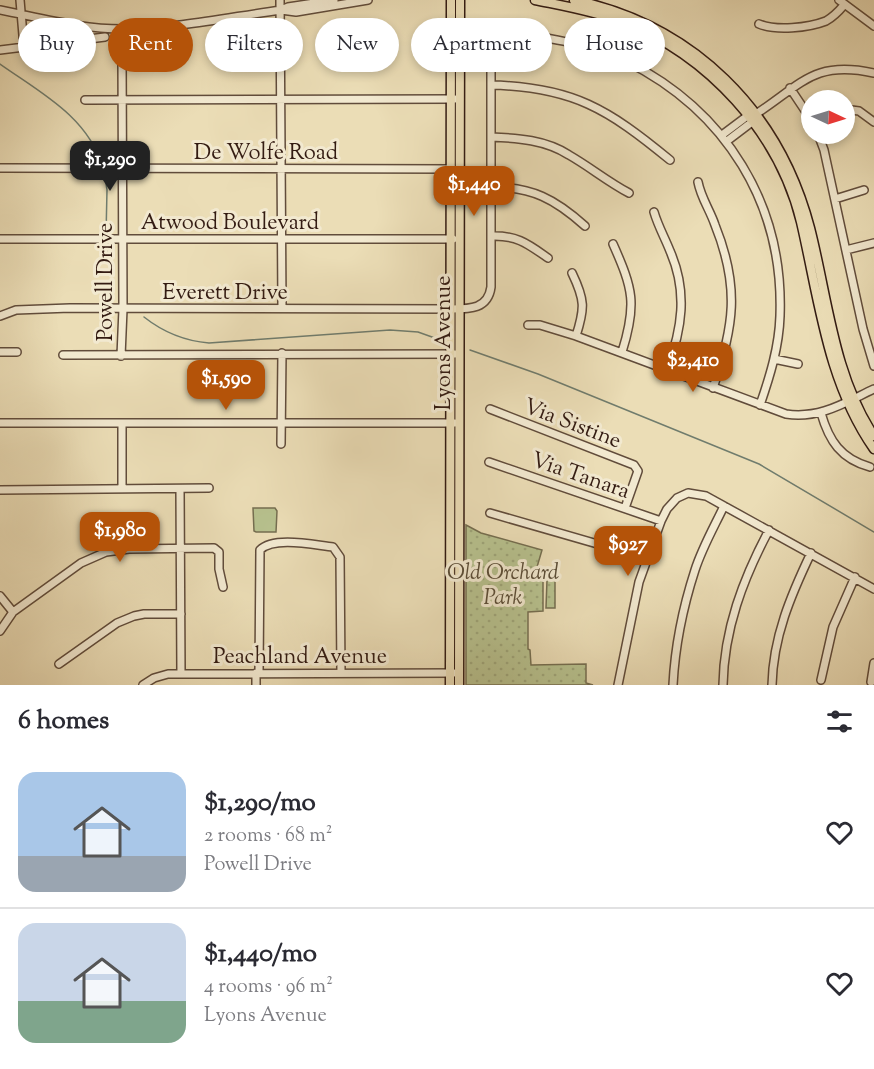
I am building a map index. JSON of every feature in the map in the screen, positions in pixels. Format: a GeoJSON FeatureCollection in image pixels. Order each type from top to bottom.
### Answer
{"type":"FeatureCollection","features":[{"type":"Feature","properties":{"kind":"main road","name":"Lyons Avenue"},"geometry":{"type":"LineString","coordinates":[[451,0],[451,18]]}},
{"type":"Feature","properties":{"kind":"main road","name":"Lyons Avenue"},"geometry":{"type":"LineString","coordinates":[[456,99],[460,88],[460,0]]}},
{"type":"Feature","properties":{"kind":"main road"},"geometry":{"type":"LineString","coordinates":[[535,0],[605,16],[657,38],[703,70],[754,116]]}},
{"type":"Feature","properties":{"kind":"main road"},"geometry":{"type":"LineString","coordinates":[[574,0],[608,8],[666,35],[708,64],[741,95],[783,156],[800,194],[810,228],[851,400],[874,449]]}},
{"type":"Feature","properties":{"kind":"main road","name":"Lyons Avenue"},"geometry":{"type":"LineString","coordinates":[[453,72],[456,99],[455,673],[459,685]]}},
{"type":"Feature","properties":{"kind":"main road"},"geometry":{"type":"LineString","coordinates":[[456,72],[460,88]]}},
{"type":"Feature","properties":{"kind":"main road"},"geometry":{"type":"LineString","coordinates":[[851,400],[874,435]]}},
{"type":"Feature","properties":{"kind":"main road","name":"Lyons Avenue"},"geometry":{"type":"LineString","coordinates":[[450,685],[455,673]]}},
{"type":"Feature","properties":{"kind":"street"},"geometry":{"type":"LineString","coordinates":[[20,0],[21,18]]}},
{"type":"Feature","properties":{"kind":"street"},"geometry":{"type":"LineString","coordinates":[[280,0],[282,308]]}},
{"type":"Feature","properties":{"kind":"street"},"geometry":{"type":"LineString","coordinates":[[315,6],[334,0]]}},
{"type":"Feature","properties":{"kind":"street"},"geometry":{"type":"LineString","coordinates":[[193,22],[281,10],[288,12],[315,6],[368,0]]}},
{"type":"Feature","properties":{"kind":"street"},"geometry":{"type":"LineString","coordinates":[[759,24],[778,29],[813,25],[828,20],[841,3],[874,26]]}},
{"type":"Feature","properties":{"kind":"street"},"geometry":{"type":"LineString","coordinates":[[0,10],[76,24],[108,27]]}},
{"type":"Feature","properties":{"kind":"street"},"geometry":{"type":"LineString","coordinates":[[456,309],[477,307],[485,302],[491,287],[491,59],[495,47],[503,39],[525,34],[596,49],[624,60],[659,79],[689,101],[725,138],[756,191],[769,224],[780,280],[780,317],[774,359],[760,405]]}},
{"type":"Feature","properties":{"kind":"street"},"geometry":{"type":"LineString","coordinates":[[96,38],[105,37]]}},
{"type":"Feature","properties":{"kind":"street"},"geometry":{"type":"LineString","coordinates":[[0,50],[18,48]]}},
{"type":"Feature","properties":{"kind":"street"},"geometry":{"type":"LineString","coordinates":[[725,138],[790,88],[815,73],[846,69],[874,73]]}},
{"type":"Feature","properties":{"kind":"street","name":"Powell Drive"},"geometry":{"type":"LineString","coordinates":[[121,356],[123,309],[122,72]]}},
{"type":"Feature","properties":{"kind":"street"},"geometry":{"type":"LineString","coordinates":[[491,85],[536,87],[575,98],[621,122],[670,160]]}},
{"type":"Feature","properties":{"kind":"street"},"geometry":{"type":"LineString","coordinates":[[790,88],[801,104]]}},
{"type":"Feature","properties":{"kind":"street"},"geometry":{"type":"LineString","coordinates":[[85,100],[456,99]]}},
{"type":"Feature","properties":{"kind":"street"},"geometry":{"type":"LineString","coordinates":[[855,110],[860,111],[874,122]]}},
{"type":"Feature","properties":{"kind":"street"},"geometry":{"type":"LineString","coordinates":[[491,138],[526,140],[549,145],[568,153],[630,193]]}},
{"type":"Feature","properties":{"kind":"street"},"geometry":{"type":"LineString","coordinates":[[822,144],[863,329],[874,366]]}},
{"type":"Feature","properties":{"kind":"street","name":"De Wolfe Road"},"geometry":{"type":"LineString","coordinates":[[0,168],[456,169]]}},
{"type":"Feature","properties":{"kind":"street"},"geometry":{"type":"LineString","coordinates":[[698,182],[700,194],[715,224],[726,256],[732,292],[731,322],[726,349],[713,388]]}},
{"type":"Feature","properties":{"kind":"street"},"geometry":{"type":"LineString","coordinates":[[492,187],[523,189],[536,193],[552,201],[585,226]]}},
{"type":"Feature","properties":{"kind":"street"},"geometry":{"type":"LineString","coordinates":[[835,199],[864,190]]}},
{"type":"Feature","properties":{"kind":"street"},"geometry":{"type":"LineString","coordinates":[[654,212],[674,263],[681,296],[678,341],[667,370]]}},
{"type":"Feature","properties":{"kind":"street"},"geometry":{"type":"LineString","coordinates":[[491,236],[514,237],[548,258]]}},
{"type":"Feature","properties":{"kind":"street","name":"Atwood Boulevard"},"geometry":{"type":"LineString","coordinates":[[0,239],[456,239]]}},
{"type":"Feature","properties":{"kind":"street"},"geometry":{"type":"LineString","coordinates":[[846,250],[874,243]]}},
{"type":"Feature","properties":{"kind":"street"},"geometry":{"type":"LineString","coordinates":[[613,244],[628,278],[632,295],[630,327],[622,352]]}},
{"type":"Feature","properties":{"kind":"street"},"geometry":{"type":"LineString","coordinates":[[572,273],[582,294],[583,303],[583,313],[576,336]]}},
{"type":"Feature","properties":{"kind":"street","name":"Everett Drive"},"geometry":{"type":"LineString","coordinates":[[0,316],[16,310],[70,308],[456,309]]}},
{"type":"Feature","properties":{"kind":"street"},"geometry":{"type":"LineString","coordinates":[[528,325],[540,325],[576,336],[786,414],[801,416],[821,414],[874,389]]}},
{"type":"Feature","properties":{"kind":"street"},"geometry":{"type":"LineString","coordinates":[[0,352],[17,352]]}},
{"type":"Feature","properties":{"kind":"street"},"geometry":{"type":"LineString","coordinates":[[281,444],[282,353]]}},
{"type":"Feature","properties":{"kind":"street"},"geometry":{"type":"LineString","coordinates":[[63,355],[456,354]]}},
{"type":"Feature","properties":{"kind":"street"},"geometry":{"type":"LineString","coordinates":[[774,359],[798,364]]}},
{"type":"Feature","properties":{"kind":"street","name":"Via Sistine"},"geometry":{"type":"LineString","coordinates":[[489,409],[634,465],[638,471],[625,508]]}},
{"type":"Feature","properties":{"kind":"street"},"geometry":{"type":"LineString","coordinates":[[821,414],[830,439],[840,452],[858,464],[870,467]]}},
{"type":"Feature","properties":{"kind":"street"},"geometry":{"type":"LineString","coordinates":[[0,423],[456,423]]}},
{"type":"Feature","properties":{"kind":"street"},"geometry":{"type":"LineString","coordinates":[[122,423],[122,488]]}},
{"type":"Feature","properties":{"kind":"street","name":"Via Tanara"},"geometry":{"type":"LineString","coordinates":[[489,462],[661,521]]}},
{"type":"Feature","properties":{"kind":"street"},"geometry":{"type":"LineString","coordinates":[[0,490],[209,488]]}},
{"type":"Feature","properties":{"kind":"street"},"geometry":{"type":"LineString","coordinates":[[180,489],[181,674]]}},
{"type":"Feature","properties":{"kind":"street"},"geometry":{"type":"LineString","coordinates":[[618,685],[633,607],[646,558],[671,503],[682,495],[697,493],[706,496],[874,589]]}},
{"type":"Feature","properties":{"kind":"street"},"geometry":{"type":"LineString","coordinates":[[674,685],[674,668],[682,616],[696,568],[724,506]]}},
{"type":"Feature","properties":{"kind":"street"},"geometry":{"type":"LineString","coordinates":[[489,513],[646,558]]}},
{"type":"Feature","properties":{"kind":"street"},"geometry":{"type":"LineString","coordinates":[[723,685],[729,631],[738,596],[751,563],[769,530]]}},
{"type":"Feature","properties":{"kind":"street"},"geometry":{"type":"LineString","coordinates":[[255,685],[260,550],[271,543],[333,547],[340,556],[341,673]]}},
{"type":"Feature","properties":{"kind":"street"},"geometry":{"type":"LineString","coordinates":[[0,631],[13,612],[81,563],[106,552],[181,547],[214,548],[219,552],[219,569],[223,587]]}},
{"type":"Feature","properties":{"kind":"street"},"geometry":{"type":"LineString","coordinates":[[772,685],[774,659],[783,618],[811,553]]}},
{"type":"Feature","properties":{"kind":"street"},"geometry":{"type":"LineString","coordinates":[[821,680],[833,627],[855,577]]}},
{"type":"Feature","properties":{"kind":"street"},"geometry":{"type":"LineString","coordinates":[[0,596],[13,612]]}},
{"type":"Feature","properties":{"kind":"street"},"geometry":{"type":"LineString","coordinates":[[59,664],[117,623],[134,616],[181,614]]}},
{"type":"Feature","properties":{"kind":"street"},"geometry":{"type":"LineString","coordinates":[[871,682],[874,663]]}},
{"type":"Feature","properties":{"kind":"street","name":"Peachland Avenue"},"geometry":{"type":"LineString","coordinates":[[143,685],[161,675],[181,674],[455,673]]}},
{"type":"Feature","properties":{"kind":"green space"},"geometry":{"type":"Polygon","coordinates":[[[253,508],[275,508],[277,511],[276,532],[254,531],[253,508]]]}},
{"type":"Feature","properties":{"kind":"green space","name":"Old Orchard Park"},"geometry":{"type":"Polygon","coordinates":[[[466,525],[481,533],[542,550],[537,567],[543,570],[543,611],[528,612],[528,649],[531,665],[586,664],[586,683],[593,685],[466,685],[466,525]]]}},
{"type":"Feature","properties":{"kind":"green space"},"geometry":{"type":"Polygon","coordinates":[[[547,580],[555,580],[555,608],[546,608],[547,580]]]}},
{"type":"Feature","properties":{"kind":"waterway"},"geometry":{"type":"LineString","coordinates":[[0,64],[61,107],[86,133],[103,167]]}},
{"type":"Feature","properties":{"kind":"waterway"},"geometry":{"type":"LineString","coordinates":[[104,171],[107,190],[106,235]]}},
{"type":"Feature","properties":{"kind":"waterway"},"geometry":{"type":"LineString","coordinates":[[105,243],[113,274]]}},
{"type":"Feature","properties":{"kind":"waterway"},"geometry":{"type":"LineString","coordinates":[[144,317],[175,335],[209,343],[390,330],[418,332],[446,342]]}},
{"type":"Feature","properties":{"kind":"waterway"},"geometry":{"type":"LineString","coordinates":[[470,350],[538,374],[759,464],[874,532]]}}]}
